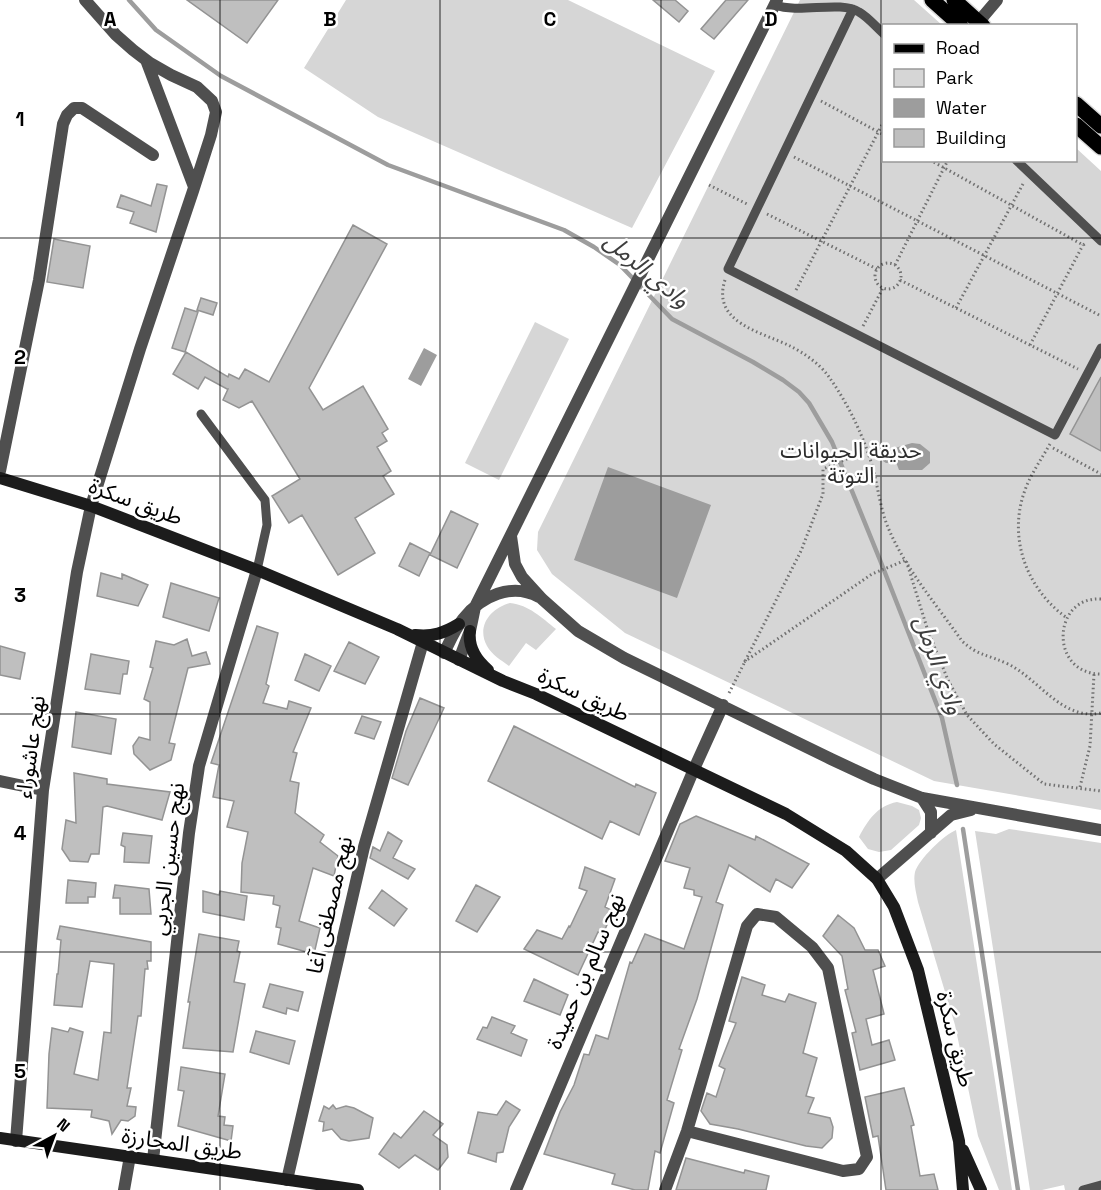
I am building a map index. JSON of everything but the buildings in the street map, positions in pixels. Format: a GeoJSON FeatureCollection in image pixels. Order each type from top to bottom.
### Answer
{"type":"FeatureCollection","features":[{"type":"Feature","properties":{"kind":"main road"},"geometry":{"type":"LineString","coordinates":[[932,0],[959,24]]}},
{"type":"Feature","properties":{"kind":"main road"},"geometry":{"type":"LineString","coordinates":[[954,0],[979,24]]}},
{"type":"Feature","properties":{"kind":"main road"},"geometry":{"type":"LineString","coordinates":[[1077,105],[1101,126]]}},
{"type":"Feature","properties":{"kind":"main road"},"geometry":{"type":"LineString","coordinates":[[1077,126],[1101,147]]}},
{"type":"Feature","properties":{"kind":"main road","name":"طريق سكرة"},"geometry":{"type":"LineString","coordinates":[[0,478],[91,506],[256,570],[397,629],[786,814],[846,851],[877,879],[894,907],[918,970],[959,1141]]}},
{"type":"Feature","properties":{"kind":"main road"},"geometry":{"type":"LineString","coordinates":[[397,629],[416,635],[432,636],[464,627],[479,663],[503,681]]}},
{"type":"Feature","properties":{"kind":"main road","name":"طريق المحارزة"},"geometry":{"type":"LineString","coordinates":[[0,1138],[130,1156],[292,1184],[358,1190]]}},
{"type":"Feature","properties":{"kind":"main road"},"geometry":{"type":"LineString","coordinates":[[959,1141],[963,1190]]}},
{"type":"Feature","properties":{"kind":"main road"},"geometry":{"type":"LineString","coordinates":[[959,1141],[981,1190]]}},
{"type":"Feature","properties":{"kind":"street","name":"نهج عاشوراء"},"geometry":{"type":"LineString","coordinates":[[16,1141],[43,790],[77,572],[91,506],[211,135],[216,112],[212,100],[197,87],[146,60],[116,35],[85,0]]}},
{"type":"Feature","properties":{"kind":"street"},"geometry":{"type":"LineString","coordinates":[[979,24],[997,0]]}},
{"type":"Feature","properties":{"kind":"street"},"geometry":{"type":"LineString","coordinates":[[444,652],[464,627],[475,607],[776,3]]}},
{"type":"Feature","properties":{"kind":"street"},"geometry":{"type":"LineString","coordinates":[[146,60],[194,187]]}},
{"type":"Feature","properties":{"kind":"street"},"geometry":{"type":"LineString","coordinates":[[0,471],[39,280],[63,124],[67,115],[74,108],[82,108],[153,155]]}},
{"type":"Feature","properties":{"kind":"street"},"geometry":{"type":"LineString","coordinates":[[511,533],[515,564],[522,577],[542,599],[578,631],[624,658],[874,780],[922,798],[1101,830]]}},
{"type":"Feature","properties":{"kind":"street","name":"نهج حسين الجربي"},"geometry":{"type":"LineString","coordinates":[[153,1160],[189,833],[199,766],[256,570]]}},
{"type":"Feature","properties":{"kind":"street"},"geometry":{"type":"LineString","coordinates":[[475,607],[501,592],[515,589],[530,592],[542,599]]}},
{"type":"Feature","properties":{"kind":"street"},"geometry":{"type":"LineString","coordinates":[[459,660],[464,627]]}},
{"type":"Feature","properties":{"kind":"street","name":"نهج مصطفى آغا"},"geometry":{"type":"LineString","coordinates":[[292,1184],[364,848],[423,642]]}},
{"type":"Feature","properties":{"kind":"street","name":"نهج سالم بن حميدة"},"geometry":{"type":"LineString","coordinates":[[516,1190],[723,705]]}},
{"type":"Feature","properties":{"kind":"street"},"geometry":{"type":"LineString","coordinates":[[0,781],[43,790]]}},
{"type":"Feature","properties":{"kind":"street"},"geometry":{"type":"LineString","coordinates":[[922,798],[931,812],[931,832]]}},
{"type":"Feature","properties":{"kind":"street"},"geometry":{"type":"LineString","coordinates":[[877,879],[951,815],[975,809]]}},
{"type":"Feature","properties":{"kind":"street"},"geometry":{"type":"LineString","coordinates":[[665,1190],[687,1131],[747,926],[757,914],[776,917],[812,947],[828,968],[867,1157],[859,1168],[843,1171],[687,1131]]}},
{"type":"Feature","properties":{"kind":"street"},"geometry":{"type":"LineString","coordinates":[[124,1190],[130,1156]]}},
{"type":"Feature","properties":{"kind":"lane"},"geometry":{"type":"LineString","coordinates":[[776,3],[795,10],[838,7],[853,9],[860,12],[882,32]]}},
{"type":"Feature","properties":{"kind":"lane"},"geometry":{"type":"LineString","coordinates":[[853,9],[728,269],[1055,435],[1101,348]]}},
{"type":"Feature","properties":{"kind":"lane"},"geometry":{"type":"LineString","coordinates":[[1018,162],[1099,239]]}},
{"type":"Feature","properties":{"kind":"lane"},"geometry":{"type":"LineString","coordinates":[[201,414],[265,500],[267,525],[256,570]]}},
{"type":"Feature","properties":{"kind":"lane"},"geometry":{"type":"LineString","coordinates":[[1083,1190],[1101,1185]]}},
{"type":"Feature","properties":{"kind":"path"},"geometry":{"type":"LineString","coordinates":[[812,95],[882,134]]}},
{"type":"Feature","properties":{"kind":"path"},"geometry":{"type":"LineString","coordinates":[[790,301],[882,125]]}},
{"type":"Feature","properties":{"kind":"path"},"geometry":{"type":"LineString","coordinates":[[784,152],[1101,316]]}},
{"type":"Feature","properties":{"kind":"path"},"geometry":{"type":"LineString","coordinates":[[934,162],[1083,245]]}},
{"type":"Feature","properties":{"kind":"path"},"geometry":{"type":"LineString","coordinates":[[895,265],[947,162]]}},
{"type":"Feature","properties":{"kind":"path"},"geometry":{"type":"LineString","coordinates":[[956,308],[1029,173]]}},
{"type":"Feature","properties":{"kind":"path"},"geometry":{"type":"LineString","coordinates":[[709,185],[877,269]]}},
{"type":"Feature","properties":{"kind":"path"},"geometry":{"type":"LineString","coordinates":[[1030,345],[1083,245],[1099,239]]}},
{"type":"Feature","properties":{"kind":"path"},"geometry":{"type":"LineString","coordinates":[[886,263],[895,265],[900,271],[900,280],[891,288],[883,288],[875,278],[877,269],[886,263]]}},
{"type":"Feature","properties":{"kind":"path"},"geometry":{"type":"LineString","coordinates":[[728,269],[723,286],[723,299],[729,314],[747,328],[791,346],[815,362],[828,375],[844,402],[866,451],[886,523],[898,548],[962,641],[973,652],[1010,664],[1057,702],[1091,715],[1101,713]]}},
{"type":"Feature","properties":{"kind":"path"},"geometry":{"type":"LineString","coordinates":[[900,280],[1087,374]]}},
{"type":"Feature","properties":{"kind":"path"},"geometry":{"type":"LineString","coordinates":[[858,335],[883,288]]}},
{"type":"Feature","properties":{"kind":"path"},"geometry":{"type":"LineString","coordinates":[[1055,435],[1027,486],[1020,507],[1019,536],[1024,563],[1033,584],[1050,606],[1067,618]]}},
{"type":"Feature","properties":{"kind":"path"},"geometry":{"type":"LineString","coordinates":[[1049,446],[1101,474]]}},
{"type":"Feature","properties":{"kind":"path"},"geometry":{"type":"LineString","coordinates":[[723,705],[801,550],[824,494],[823,469],[866,451]]}},
{"type":"Feature","properties":{"kind":"path"},"geometry":{"type":"LineString","coordinates":[[744,662],[872,574],[906,560]]}},
{"type":"Feature","properties":{"kind":"path"},"geometry":{"type":"LineString","coordinates":[[906,560],[932,640],[948,680],[967,715],[994,744],[1044,784],[1101,791]]}},
{"type":"Feature","properties":{"kind":"path"},"geometry":{"type":"LineString","coordinates":[[1101,599],[1084,602],[1074,609],[1067,618],[1062,641],[1065,652],[1081,670],[1101,674]]}},
{"type":"Feature","properties":{"kind":"path"},"geometry":{"type":"LineString","coordinates":[[1080,787],[1090,746],[1094,674]]}},
{"type":"Feature","properties":{"kind":"green space"},"geometry":{"type":"Polygon","coordinates":[[[346,0],[568,0],[715,71],[632,228],[378,117],[304,68],[346,0]]]}},
{"type":"Feature","properties":{"kind":"green space","name":"حديقة الحيوانات التوتة"},"geometry":{"type":"Polygon","coordinates":[[[800,0],[914,0],[941,24],[882,24],[882,162],[1077,162],[1077,149],[1101,171],[1101,810],[934,781],[625,633],[552,574],[537,550],[538,532],[800,0]]]}},
{"type":"Feature","properties":{"kind":"green space"},"geometry":{"type":"Polygon","coordinates":[[[535,322],[569,339],[499,480],[465,463],[535,322]]]}},
{"type":"Feature","properties":{"kind":"green space"},"geometry":{"type":"Polygon","coordinates":[[[510,603],[529,609],[556,629],[536,650],[526,643],[509,666],[489,649],[483,632],[484,625],[491,614],[510,603]]]}},
{"type":"Feature","properties":{"kind":"green space"},"geometry":{"type":"Polygon","coordinates":[[[897,802],[919,810],[921,818],[919,825],[891,850],[879,852],[868,849],[859,837],[866,825],[879,810],[897,802]]]}},
{"type":"Feature","properties":{"kind":"green space"},"geometry":{"type":"Polygon","coordinates":[[[1009,829],[1101,843],[1101,1190],[1065,1190],[1064,1185],[1030,1190],[975,831],[996,834],[1009,829]]]}},
{"type":"Feature","properties":{"kind":"green space"},"geometry":{"type":"Polygon","coordinates":[[[956,830],[1012,1190],[999,1190],[978,1136],[955,1025],[915,887],[915,872],[921,861],[939,842],[956,830]]]}},
{"type":"Feature","properties":{"kind":"water"},"geometry":{"type":"Polygon","coordinates":[[[424,348],[437,355],[421,386],[408,379],[424,348]]]}},
{"type":"Feature","properties":{"kind":"water"},"geometry":{"type":"Polygon","coordinates":[[[912,443],[920,444],[930,452],[930,463],[922,470],[899,470],[896,462],[883,461],[883,454],[888,450],[912,443]]]}},
{"type":"Feature","properties":{"kind":"water"},"geometry":{"type":"Polygon","coordinates":[[[608,467],[711,505],[677,598],[574,560],[608,467]]]}},
{"type":"Feature","properties":{"kind":"waterway","name":"وادي الرمل"},"geometry":{"type":"LineString","coordinates":[[129,0],[156,30],[221,76],[388,165],[564,230],[594,247],[620,265],[672,319],[753,362],[799,392],[809,403],[832,442],[880,560],[942,718],[957,785]]}},
{"type":"Feature","properties":{"kind":"waterway","name":"وادي الرمل"},"geometry":{"type":"LineString","coordinates":[[963,829],[1018,1190]]}}]}
